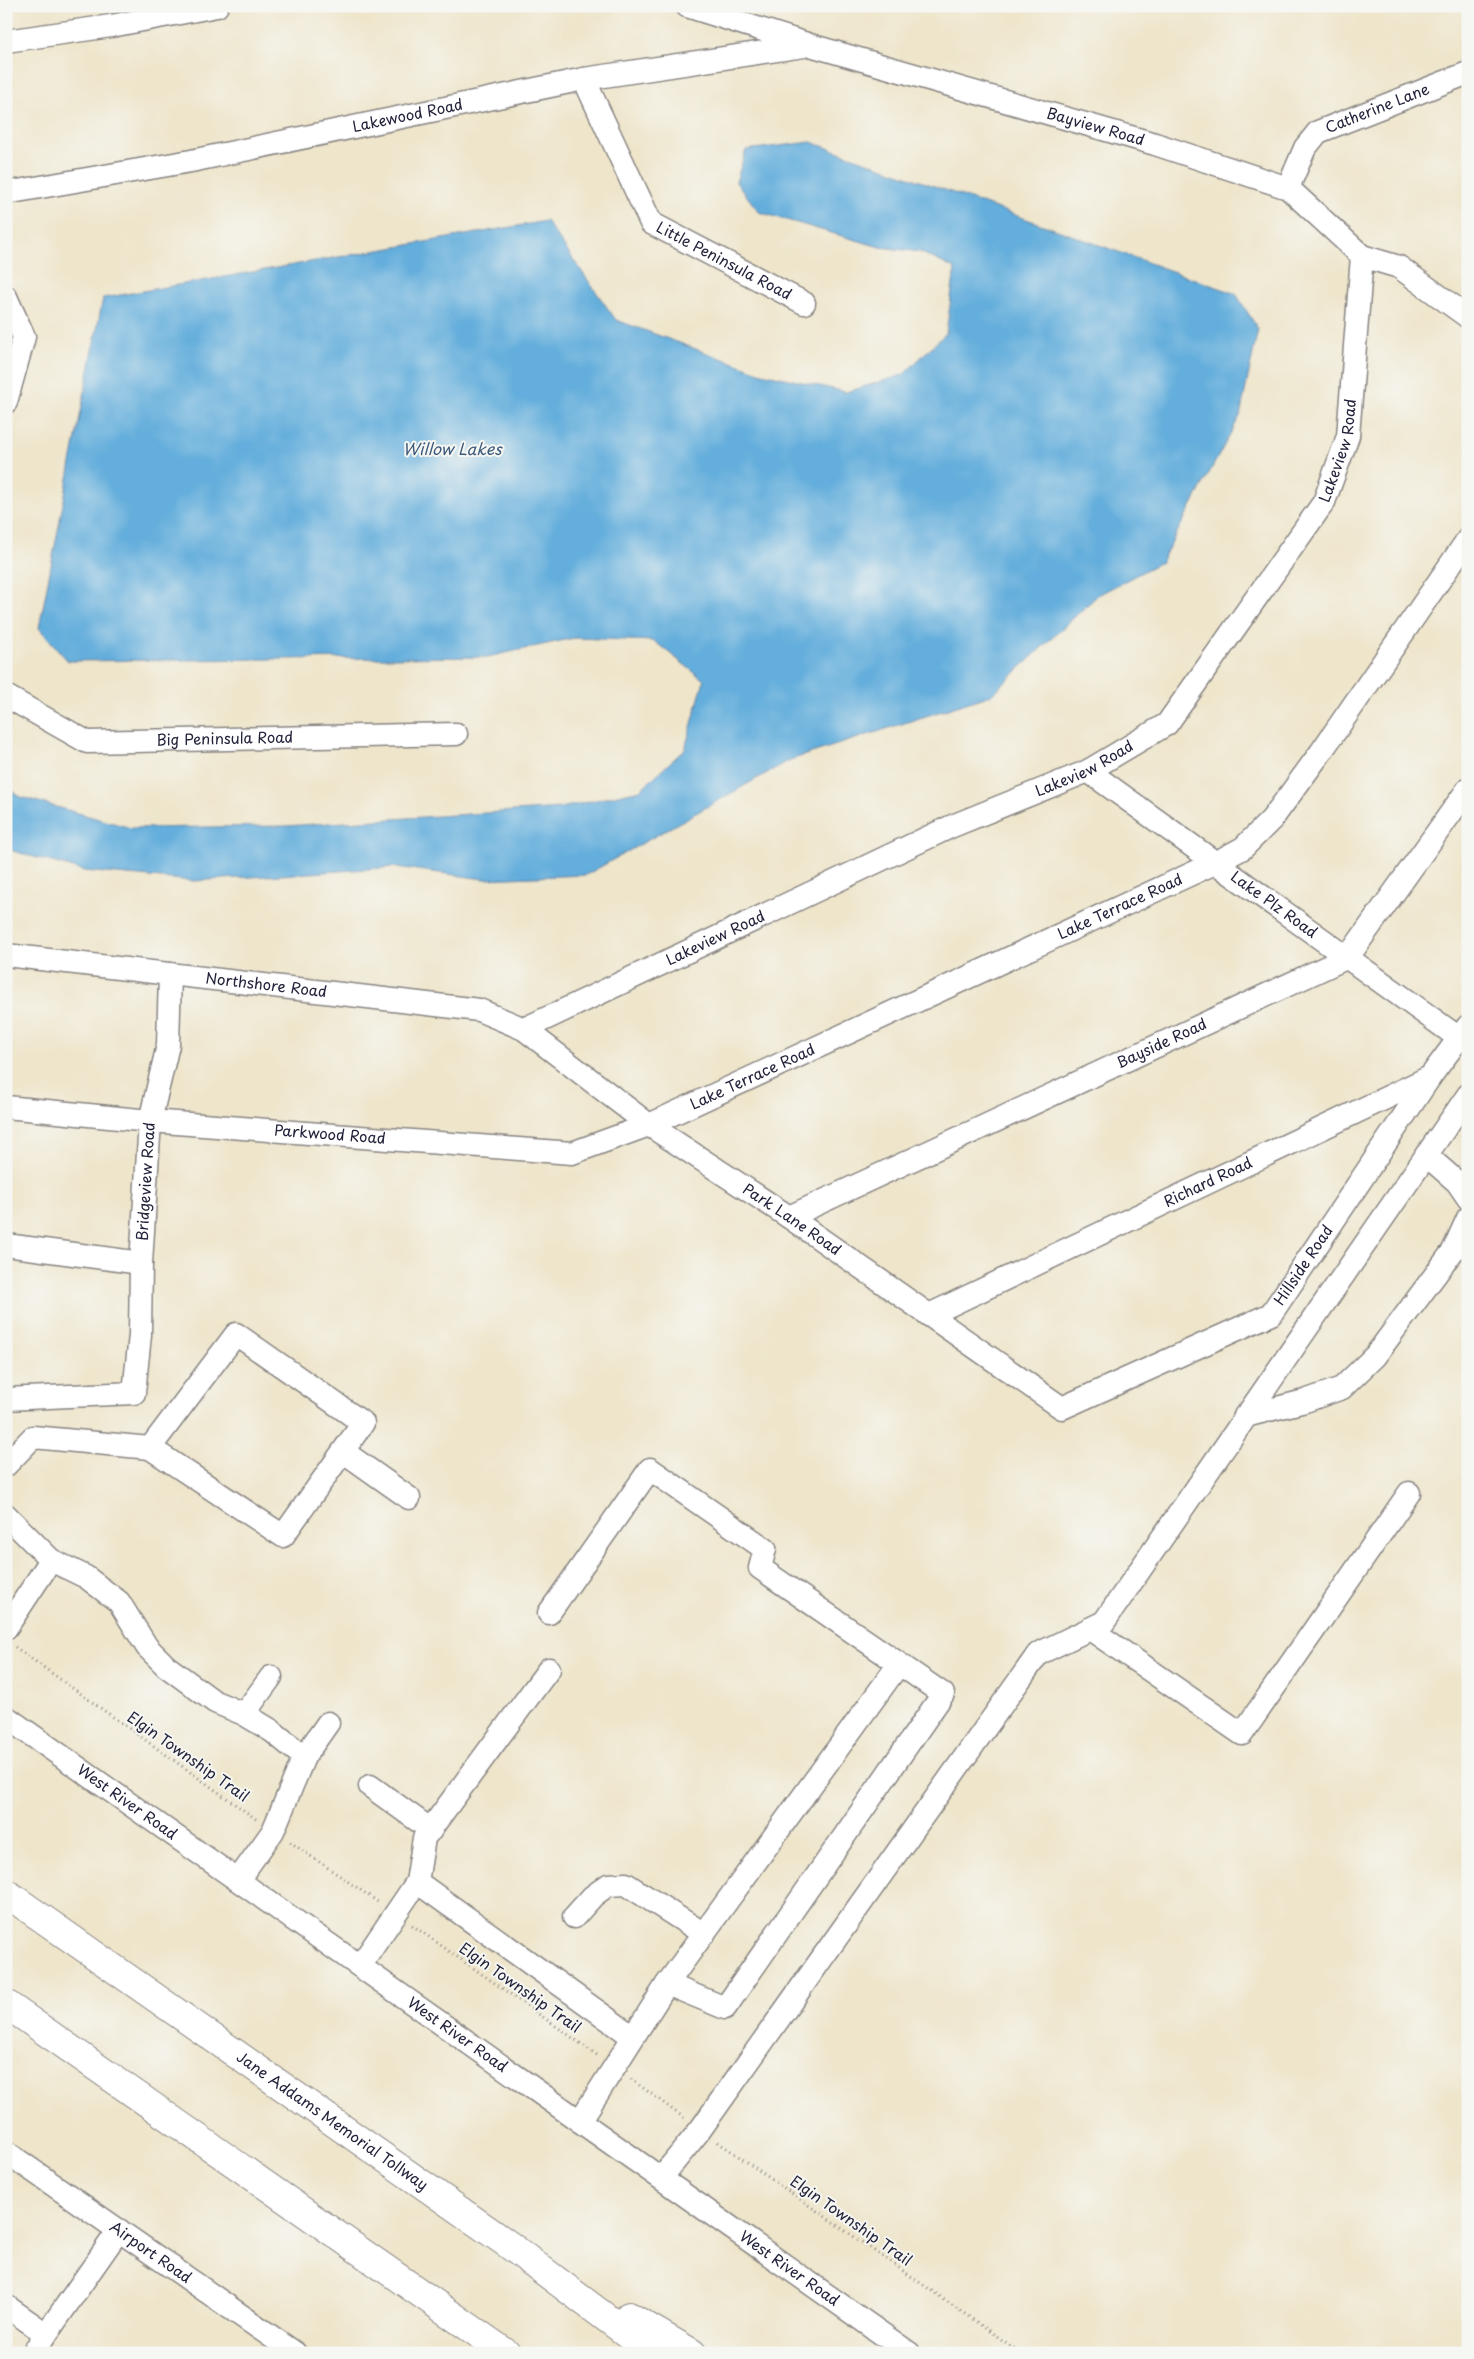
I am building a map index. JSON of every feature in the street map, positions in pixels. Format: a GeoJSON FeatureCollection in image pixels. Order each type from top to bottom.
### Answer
{"type":"FeatureCollection","features":[{"type":"Feature","properties":{"kind":"highway","name":"Jane Addams Memorial Tollway"},"geometry":{"type":"LineString","coordinates":[[6,1893],[509,2245],[653,2353]]}},
{"type":"Feature","properties":{"kind":"highway"},"geometry":{"type":"LineString","coordinates":[[6,2004],[506,2353]]}},
{"type":"Feature","properties":{"kind":"highway"},"geometry":{"type":"LineString","coordinates":[[509,2245],[692,2353]]}},
{"type":"Feature","properties":{"kind":"street"},"geometry":{"type":"LineString","coordinates":[[6,42],[217,6]]}},
{"type":"Feature","properties":{"kind":"street","name":"Bayview Road"},"geometry":{"type":"LineString","coordinates":[[686,6],[810,45],[1155,144],[1288,188],[1362,256],[1399,267],[1468,316]]}},
{"type":"Feature","properties":{"kind":"street","name":"Lakewood Road"},"geometry":{"type":"LineString","coordinates":[[6,193],[191,161],[584,80],[810,45]]}},
{"type":"Feature","properties":{"kind":"street","name":"Catherine Lane"},"geometry":{"type":"LineString","coordinates":[[1288,188],[1306,148],[1318,132],[1468,73]]}},
{"type":"Feature","properties":{"kind":"street","name":"Little Peninsula Road"},"geometry":{"type":"LineString","coordinates":[[584,80],[651,223],[804,303]]}},
{"type":"Feature","properties":{"kind":"street","name":"Lakeview Road"},"geometry":{"type":"LineString","coordinates":[[524,1029],[950,827],[1088,771],[1167,724],[1324,502],[1348,436],[1362,256]]}},
{"type":"Feature","properties":{"kind":"street"},"geometry":{"type":"LineString","coordinates":[[6,297],[15,339],[6,402]]}},
{"type":"Feature","properties":{"kind":"street","name":"Lake Terrace Road"},"geometry":{"type":"LineString","coordinates":[[649,1125],[1217,862],[1243,848],[1272,818],[1321,752],[1468,539]]}},
{"type":"Feature","properties":{"kind":"street","name":"Big Peninsula Road"},"geometry":{"type":"LineString","coordinates":[[6,696],[87,742],[456,734]]}},
{"type":"Feature","properties":{"kind":"street","name":"Lake Plz Road"},"geometry":{"type":"LineString","coordinates":[[1088,771],[1348,957],[1463,1032]]}},
{"type":"Feature","properties":{"kind":"street","name":"Bayside Road"},"geometry":{"type":"LineString","coordinates":[[790,1217],[1348,957],[1468,789]]}},
{"type":"Feature","properties":{"kind":"street","name":"Northshore Road"},"geometry":{"type":"LineString","coordinates":[[6,955],[479,1010],[524,1029]]}},
{"type":"Feature","properties":{"kind":"street","name":"Bridgeview Road"},"geometry":{"type":"LineString","coordinates":[[6,1399],[134,1392],[140,1335],[141,1263],[150,1121],[168,1045],[170,974]]}},
{"type":"Feature","properties":{"kind":"street","name":"Park Lane Road"},"geometry":{"type":"LineString","coordinates":[[524,1029],[649,1125],[790,1217],[1062,1408]]}},
{"type":"Feature","properties":{"kind":"street","name":"Richard Road"},"geometry":{"type":"LineString","coordinates":[[930,1314],[1430,1076],[1463,1032]]}},
{"type":"Feature","properties":{"kind":"street","name":"Hillside Road"},"geometry":{"type":"LineString","coordinates":[[1062,1408],[1270,1314],[1430,1076]]}},
{"type":"Feature","properties":{"kind":"street"},"geometry":{"type":"LineString","coordinates":[[661,2178],[700,2130],[1038,1654],[1104,1622],[1468,1095]]}},
{"type":"Feature","properties":{"kind":"street","name":"Parkwood Road"},"geometry":{"type":"LineString","coordinates":[[6,1107],[150,1121],[572,1153],[649,1125]]}},
{"type":"Feature","properties":{"kind":"street"},"geometry":{"type":"LineString","coordinates":[[1426,1155],[1457,1182],[1468,1198]]}},
{"type":"Feature","properties":{"kind":"street"},"geometry":{"type":"LineString","coordinates":[[1245,1416],[1305,1401],[1342,1388],[1375,1356],[1448,1258],[1468,1218]]}},
{"type":"Feature","properties":{"kind":"street"},"geometry":{"type":"LineString","coordinates":[[6,1245],[141,1263]]}},
{"type":"Feature","properties":{"kind":"street"},"geometry":{"type":"LineString","coordinates":[[6,1465],[33,1437],[150,1448],[283,1536],[363,1423],[236,1334],[150,1448]]}},
{"type":"Feature","properties":{"kind":"street"},"geometry":{"type":"LineString","coordinates":[[344,1452],[409,1498]]}},
{"type":"Feature","properties":{"kind":"street"},"geometry":{"type":"LineString","coordinates":[[549,1613],[650,1469],[765,1549],[760,1568],[943,1694],[725,2008],[667,1984]]}},
{"type":"Feature","properties":{"kind":"street"},"geometry":{"type":"LineString","coordinates":[[1090,1629],[1242,1734],[1409,1492]]}},
{"type":"Feature","properties":{"kind":"street"},"geometry":{"type":"LineString","coordinates":[[6,1515],[51,1560],[86,1577],[119,1602],[147,1647],[166,1666],[215,1702],[244,1714],[272,1731],[304,1757]]}},
{"type":"Feature","properties":{"kind":"street"},"geometry":{"type":"LineString","coordinates":[[10,1637],[51,1560]]}},
{"type":"Feature","properties":{"kind":"street"},"geometry":{"type":"LineString","coordinates":[[580,2121],[613,2066],[667,1984],[898,1664]]}},
{"type":"Feature","properties":{"kind":"street"},"geometry":{"type":"LineString","coordinates":[[360,1966],[394,1913],[417,1882],[424,1838],[549,1669]]}},
{"type":"Feature","properties":{"kind":"street"},"geometry":{"type":"LineString","coordinates":[[244,1714],[271,1677]]}},
{"type":"Feature","properties":{"kind":"street","name":"West River Road"},"geometry":{"type":"LineString","coordinates":[[6,1717],[909,2353]]}},
{"type":"Feature","properties":{"kind":"street"},"geometry":{"type":"LineString","coordinates":[[238,1880],[273,1831],[304,1757],[328,1723]]}},
{"type":"Feature","properties":{"kind":"street"},"geometry":{"type":"LineString","coordinates":[[370,1786],[431,1830]]}},
{"type":"Feature","properties":{"kind":"street"},"geometry":{"type":"LineString","coordinates":[[417,1882],[633,2037]]}},
{"type":"Feature","properties":{"kind":"street"},"geometry":{"type":"LineString","coordinates":[[574,1917],[594,1896],[608,1885],[626,1884],[704,1934]]}},
{"type":"Feature","properties":{"kind":"street","name":"Airport Road"},"geometry":{"type":"LineString","coordinates":[[6,2152],[294,2353]]}},
{"type":"Feature","properties":{"kind":"street"},"geometry":{"type":"LineString","coordinates":[[33,2353],[119,2230]]}},
{"type":"Feature","properties":{"kind":"street"},"geometry":{"type":"LineString","coordinates":[[6,2306],[46,2334]]}},
{"type":"Feature","properties":{"kind":"path","name":"Elgin Township Trail"},"geometry":{"type":"LineString","coordinates":[[10,1637],[273,1831],[394,1913],[613,2066],[700,2130],[1021,2353]]}},
{"type":"Feature","properties":{"kind":"water","name":"Willow Lakes"},"geometry":{"type":"Polygon","coordinates":[[[811,142],[1236,294],[1258,329],[1240,416],[1161,562],[1098,595],[991,695],[790,760],[586,875],[484,879],[396,867],[194,881],[84,871],[6,849],[6,788],[21,797],[131,828],[285,826],[561,808],[640,790],[685,749],[704,680],[654,641],[574,638],[487,657],[68,661],[39,628],[103,298],[546,221],[616,320],[762,373],[846,392],[903,375],[946,333],[955,269],[920,252],[880,247],[759,212],[736,182],[746,150],[811,142]]]}}]}
